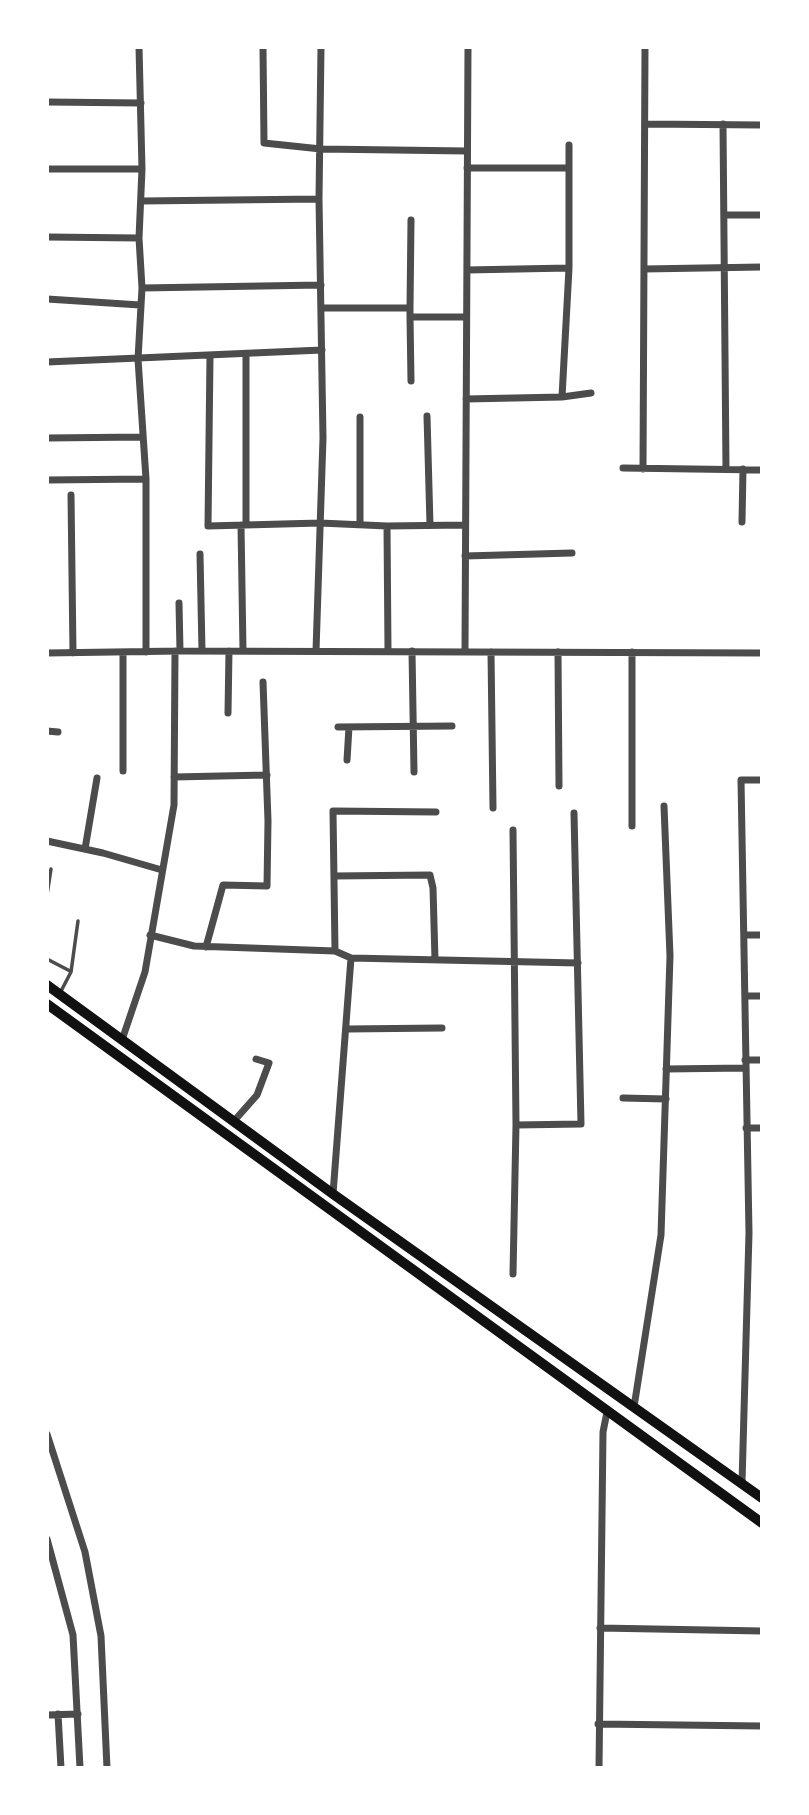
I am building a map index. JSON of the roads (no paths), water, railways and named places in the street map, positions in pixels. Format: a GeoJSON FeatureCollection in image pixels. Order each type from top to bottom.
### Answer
{"type":"FeatureCollection","features":[{"type":"Feature","properties":{"kind":"main road"},"geometry":{"type":"LineString","coordinates":[[47,985],[333,1194],[762,1498]]}},
{"type":"Feature","properties":{"kind":"main road"},"geometry":{"type":"LineString","coordinates":[[47,1004],[762,1524]]}},
{"type":"Feature","properties":{"kind":"street"},"geometry":{"type":"LineString","coordinates":[[139,47],[142,169],[139,238],[142,288],[138,359],[146,479],[146,652]]}},
{"type":"Feature","properties":{"kind":"street"},"geometry":{"type":"LineString","coordinates":[[263,47],[264,143],[321,149],[467,151]]}},
{"type":"Feature","properties":{"kind":"street"},"geometry":{"type":"LineString","coordinates":[[316,651],[323,439],[319,199],[321,47]]}},
{"type":"Feature","properties":{"kind":"street"},"geometry":{"type":"LineString","coordinates":[[465,651],[468,47]]}},
{"type":"Feature","properties":{"kind":"street"},"geometry":{"type":"LineString","coordinates":[[643,469],[645,47]]}},
{"type":"Feature","properties":{"kind":"street"},"geometry":{"type":"LineString","coordinates":[[47,102],[141,103]]}},
{"type":"Feature","properties":{"kind":"street"},"geometry":{"type":"LineString","coordinates":[[645,124],[762,125]]}},
{"type":"Feature","properties":{"kind":"street"},"geometry":{"type":"LineString","coordinates":[[723,124],[726,469]]}},
{"type":"Feature","properties":{"kind":"street"},"geometry":{"type":"LineString","coordinates":[[562,397],[569,268],[569,145]]}},
{"type":"Feature","properties":{"kind":"street"},"geometry":{"type":"LineString","coordinates":[[467,168],[569,168]]}},
{"type":"Feature","properties":{"kind":"street"},"geometry":{"type":"LineString","coordinates":[[47,169],[142,169]]}},
{"type":"Feature","properties":{"kind":"street"},"geometry":{"type":"LineString","coordinates":[[141,201],[319,199]]}},
{"type":"Feature","properties":{"kind":"street"},"geometry":{"type":"LineString","coordinates":[[724,215],[762,215]]}},
{"type":"Feature","properties":{"kind":"street"},"geometry":{"type":"LineString","coordinates":[[411,220],[411,381]]}},
{"type":"Feature","properties":{"kind":"street"},"geometry":{"type":"LineString","coordinates":[[47,237],[139,238]]}},
{"type":"Feature","properties":{"kind":"street"},"geometry":{"type":"LineString","coordinates":[[644,270],[762,267]]}},
{"type":"Feature","properties":{"kind":"street"},"geometry":{"type":"LineString","coordinates":[[467,270],[569,268]]}},
{"type":"Feature","properties":{"kind":"street"},"geometry":{"type":"LineString","coordinates":[[142,288],[321,285]]}},
{"type":"Feature","properties":{"kind":"street"},"geometry":{"type":"LineString","coordinates":[[47,299],[140,305]]}},
{"type":"Feature","properties":{"kind":"street"},"geometry":{"type":"LineString","coordinates":[[322,308],[410,308]]}},
{"type":"Feature","properties":{"kind":"street"},"geometry":{"type":"LineString","coordinates":[[411,317],[466,317]]}},
{"type":"Feature","properties":{"kind":"street"},"geometry":{"type":"LineString","coordinates":[[47,362],[322,350]]}},
{"type":"Feature","properties":{"kind":"street"},"geometry":{"type":"LineString","coordinates":[[243,651],[246,354]]}},
{"type":"Feature","properties":{"kind":"street"},"geometry":{"type":"LineString","coordinates":[[210,356],[208,526],[320,523],[465,525]]}},
{"type":"Feature","properties":{"kind":"street"},"geometry":{"type":"LineString","coordinates":[[466,399],[562,397],[591,393]]}},
{"type":"Feature","properties":{"kind":"street"},"geometry":{"type":"LineString","coordinates":[[427,416],[430,525]]}},
{"type":"Feature","properties":{"kind":"street"},"geometry":{"type":"LineString","coordinates":[[360,417],[360,524]]}},
{"type":"Feature","properties":{"kind":"street"},"geometry":{"type":"LineString","coordinates":[[47,438],[143,438]]}},
{"type":"Feature","properties":{"kind":"street"},"geometry":{"type":"LineString","coordinates":[[623,468],[762,470]]}},
{"type":"Feature","properties":{"kind":"street"},"geometry":{"type":"LineString","coordinates":[[742,522],[743,470]]}},
{"type":"Feature","properties":{"kind":"street"},"geometry":{"type":"LineString","coordinates":[[47,480],[146,479]]}},
{"type":"Feature","properties":{"kind":"street"},"geometry":{"type":"LineString","coordinates":[[71,495],[73,653]]}},
{"type":"Feature","properties":{"kind":"street"},"geometry":{"type":"LineString","coordinates":[[387,526],[388,651]]}},
{"type":"Feature","properties":{"kind":"street"},"geometry":{"type":"LineString","coordinates":[[465,556],[572,553]]}},
{"type":"Feature","properties":{"kind":"street"},"geometry":{"type":"LineString","coordinates":[[200,554],[202,651]]}},
{"type":"Feature","properties":{"kind":"street"},"geometry":{"type":"LineString","coordinates":[[122,1040],[145,972],[174,805],[179,603]]}},
{"type":"Feature","properties":{"kind":"street"},"geometry":{"type":"LineString","coordinates":[[228,713],[229,651]]}},
{"type":"Feature","properties":{"kind":"street"},"geometry":{"type":"LineString","coordinates":[[412,651],[414,772]]}},
{"type":"Feature","properties":{"kind":"street"},"geometry":{"type":"LineString","coordinates":[[123,771],[124,652]]}},
{"type":"Feature","properties":{"kind":"street"},"geometry":{"type":"LineString","coordinates":[[491,652],[493,808]]}},
{"type":"Feature","properties":{"kind":"street"},"geometry":{"type":"LineString","coordinates":[[558,652],[559,786]]}},
{"type":"Feature","properties":{"kind":"street"},"geometry":{"type":"LineString","coordinates":[[632,652],[632,826]]}},
{"type":"Feature","properties":{"kind":"street"},"geometry":{"type":"LineString","coordinates":[[47,653],[762,653]]}},
{"type":"Feature","properties":{"kind":"street"},"geometry":{"type":"LineString","coordinates":[[206,947],[223,885],[267,886],[267,775],[263,682]]}},
{"type":"Feature","properties":{"kind":"street"},"geometry":{"type":"LineString","coordinates":[[338,727],[452,726]]}},
{"type":"Feature","properties":{"kind":"street"},"geometry":{"type":"LineString","coordinates":[[347,760],[349,727]]}},
{"type":"Feature","properties":{"kind":"street"},"geometry":{"type":"LineString","coordinates":[[47,731],[58,732]]}},
{"type":"Feature","properties":{"kind":"street"},"geometry":{"type":"LineString","coordinates":[[174,777],[267,775]]}},
{"type":"Feature","properties":{"kind":"street"},"geometry":{"type":"LineString","coordinates":[[85,849],[97,778]]}},
{"type":"Feature","properties":{"kind":"street"},"geometry":{"type":"LineString","coordinates":[[742,1483],[749,1233],[741,780],[762,780]]}},
{"type":"Feature","properties":{"kind":"street"},"geometry":{"type":"LineString","coordinates":[[634,1408],[661,1235],[670,956],[664,806]]}},
{"type":"Feature","properties":{"kind":"street"},"geometry":{"type":"LineString","coordinates":[[335,951],[333,811],[436,812]]}},
{"type":"Feature","properties":{"kind":"street"},"geometry":{"type":"LineString","coordinates":[[516,1125],[581,1124],[574,813]]}},
{"type":"Feature","properties":{"kind":"street"},"geometry":{"type":"LineString","coordinates":[[513,830],[516,1125],[513,1274]]}},
{"type":"Feature","properties":{"kind":"street"},"geometry":{"type":"LineString","coordinates":[[47,841],[162,870]]}},
{"type":"Feature","properties":{"kind":"street"},"geometry":{"type":"LineString","coordinates":[[334,876],[430,875],[433,888],[435,960]]}},
{"type":"Feature","properties":{"kind":"street"},"geometry":{"type":"LineString","coordinates":[[150,935],[194,946],[335,951],[351,958],[578,963]]}},
{"type":"Feature","properties":{"kind":"street"},"geometry":{"type":"LineString","coordinates":[[744,936],[762,936]]}},
{"type":"Feature","properties":{"kind":"street"},"geometry":{"type":"LineString","coordinates":[[333,1194],[351,958]]}},
{"type":"Feature","properties":{"kind":"street"},"geometry":{"type":"LineString","coordinates":[[745,996],[762,996]]}},
{"type":"Feature","properties":{"kind":"street"},"geometry":{"type":"LineString","coordinates":[[347,1028],[442,1028]]}},
{"type":"Feature","properties":{"kind":"street"},"geometry":{"type":"LineString","coordinates":[[234,1121],[257,1095],[269,1063],[256,1059]]}},
{"type":"Feature","properties":{"kind":"street"},"geometry":{"type":"LineString","coordinates":[[666,1069],[745,1064],[762,1060]]}},
{"type":"Feature","properties":{"kind":"street"},"geometry":{"type":"LineString","coordinates":[[623,1098],[666,1099]]}},
{"type":"Feature","properties":{"kind":"street"},"geometry":{"type":"LineString","coordinates":[[746,1128],[762,1128]]}},
{"type":"Feature","properties":{"kind":"street"},"geometry":{"type":"LineString","coordinates":[[599,1768],[603,1432],[607,1412]]}},
{"type":"Feature","properties":{"kind":"street"},"geometry":{"type":"LineString","coordinates":[[47,1434],[85,1552],[102,1636],[107,1768]]}},
{"type":"Feature","properties":{"kind":"street"},"geometry":{"type":"LineString","coordinates":[[47,1539],[73,1635],[80,1768]]}},
{"type":"Feature","properties":{"kind":"street"},"geometry":{"type":"LineString","coordinates":[[600,1628],[762,1631]]}},
{"type":"Feature","properties":{"kind":"street"},"geometry":{"type":"LineString","coordinates":[[58,1714],[61,1768]]}},
{"type":"Feature","properties":{"kind":"street"},"geometry":{"type":"LineString","coordinates":[[47,1715],[78,1714]]}},
{"type":"Feature","properties":{"kind":"street"},"geometry":{"type":"LineString","coordinates":[[598,1724],[762,1726]]}},
{"type":"Feature","properties":{"kind":"lane"},"geometry":{"type":"LineString","coordinates":[[47,895],[51,869]]}},
{"type":"Feature","properties":{"kind":"lane"},"geometry":{"type":"LineString","coordinates":[[60,995],[71,972],[78,921]]}},
{"type":"Feature","properties":{"kind":"lane"},"geometry":{"type":"LineString","coordinates":[[47,959],[71,972]]}}]}
